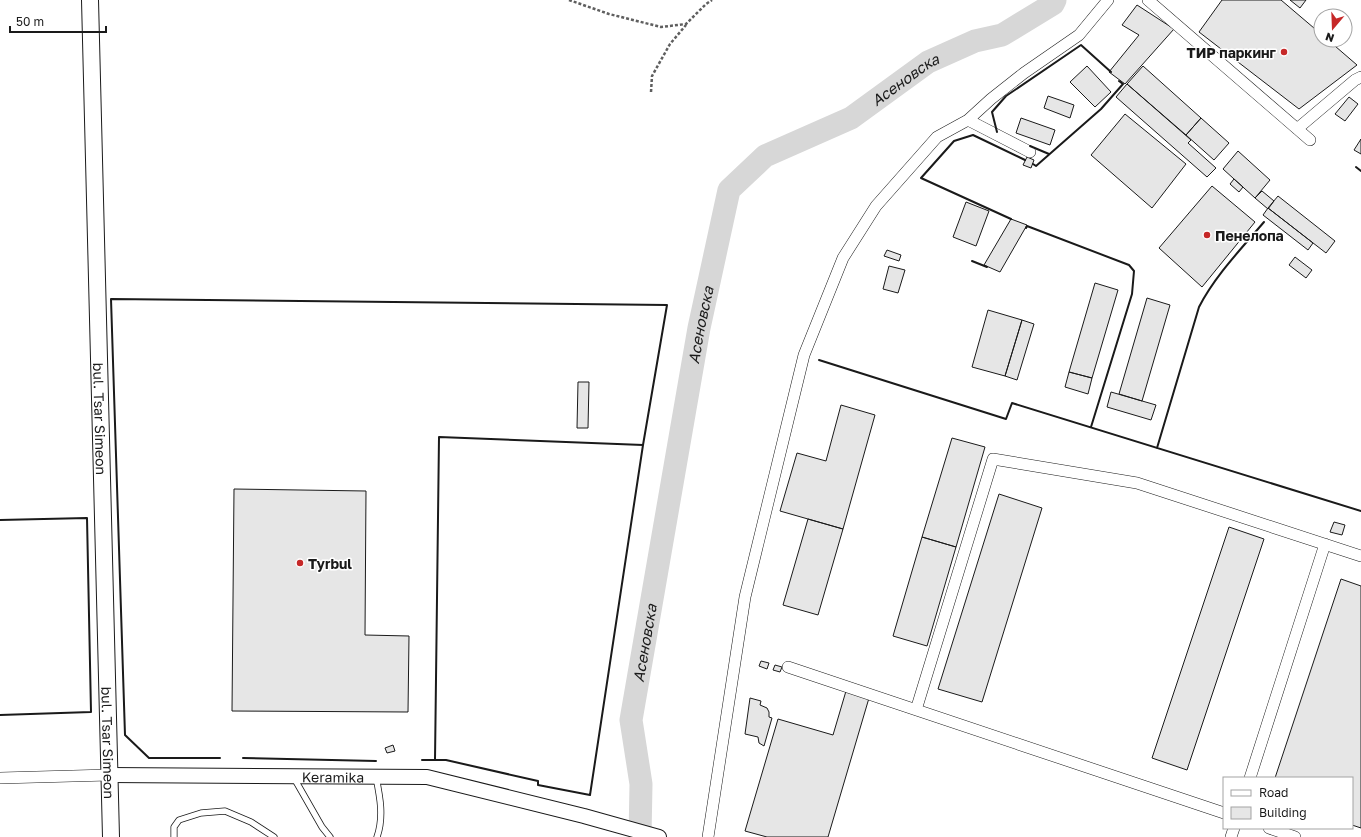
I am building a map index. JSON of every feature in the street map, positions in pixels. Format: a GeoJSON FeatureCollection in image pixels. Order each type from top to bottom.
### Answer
{"type":"FeatureCollection","features":[{"type":"Feature","properties":{"kind":"main road","name":"bul. Tsar Simeon"},"geometry":{"type":"LineString","coordinates":[[90,0],[111,837]]}},
{"type":"Feature","properties":{"kind":"street"},"geometry":{"type":"LineString","coordinates":[[708,837],[745,597],[804,355],[843,258],[876,206],[937,137],[968,120],[991,99],[1024,73],[1079,36],[1108,0]]}},
{"type":"Feature","properties":{"kind":"street"},"geometry":{"type":"LineString","coordinates":[[1148,0],[1310,140]]}},
{"type":"Feature","properties":{"kind":"street"},"geometry":{"type":"LineString","coordinates":[[1297,129],[1355,80],[1361,77]]}},
{"type":"Feature","properties":{"kind":"street"},"geometry":{"type":"LineString","coordinates":[[968,120],[1030,152]]}},
{"type":"Feature","properties":{"kind":"street"},"geometry":{"type":"LineString","coordinates":[[916,710],[993,459],[1137,483],[1361,556]]}},
{"type":"Feature","properties":{"kind":"street"},"geometry":{"type":"LineString","coordinates":[[1250,777],[1325,544]]}},
{"type":"Feature","properties":{"kind":"street"},"geometry":{"type":"LineString","coordinates":[[788,667],[1223,813]]}},
{"type":"Feature","properties":{"kind":"street","name":"Keramika"},"geometry":{"type":"LineString","coordinates":[[0,778],[109,775],[427,777],[584,816],[659,837]]}},
{"type":"Feature","properties":{"kind":"street"},"geometry":{"type":"LineString","coordinates":[[1271,829],[1296,837]]}},
{"type":"Feature","properties":{"kind":"lane"},"geometry":{"type":"LineString","coordinates":[[293,776],[322,827],[330,837]]}},
{"type":"Feature","properties":{"kind":"lane"},"geometry":{"type":"LineString","coordinates":[[376,777],[381,806],[381,826],[377,837]]}},
{"type":"Feature","properties":{"kind":"lane"},"geometry":{"type":"LineString","coordinates":[[174,837],[174,827],[179,820],[201,812],[225,811],[251,822],[274,837]]}},
{"type":"Feature","properties":{"kind":"path"},"geometry":{"type":"LineString","coordinates":[[569,0],[609,14],[661,27],[686,24]]}},
{"type":"Feature","properties":{"kind":"path"},"geometry":{"type":"LineString","coordinates":[[651,92],[652,76],[670,44],[686,24],[712,0]]}},
{"type":"Feature","properties":{"kind":"building","name":"ТИР паркинг"},"geometry":{"type":"Polygon","coordinates":[[[1222,0],[1281,0],[1313,27],[1313,48],[1337,48],[1357,65],[1299,109],[1199,32],[1222,0]]]}},
{"type":"Feature","properties":{"kind":"building"},"geometry":{"type":"Polygon","coordinates":[[[1290,0],[1306,0],[1300,8],[1290,0]]]}},
{"type":"Feature","properties":{"kind":"building"},"geometry":{"type":"Polygon","coordinates":[[[1137,5],[1174,29],[1125,84],[1109,72],[1139,35],[1122,25],[1137,5]]]}},
{"type":"Feature","properties":{"kind":"building"},"geometry":{"type":"Polygon","coordinates":[[[1087,66],[1111,92],[1095,107],[1070,82],[1087,66]]]}},
{"type":"Feature","properties":{"kind":"building"},"geometry":{"type":"Polygon","coordinates":[[[1143,66],[1201,118],[1186,135],[1127,84],[1143,66]]]}},
{"type":"Feature","properties":{"kind":"building"},"geometry":{"type":"Polygon","coordinates":[[[1127,84],[1191,140],[1188,143],[1216,168],[1207,177],[1116,97],[1127,84]]]}},
{"type":"Feature","properties":{"kind":"building"},"geometry":{"type":"Polygon","coordinates":[[[1048,96],[1074,105],[1070,118],[1044,108],[1048,96]]]}},
{"type":"Feature","properties":{"kind":"building"},"geometry":{"type":"Polygon","coordinates":[[[1349,97],[1358,104],[1345,121],[1335,114],[1349,97]]]}},
{"type":"Feature","properties":{"kind":"building"},"geometry":{"type":"Polygon","coordinates":[[[1125,114],[1186,164],[1152,208],[1091,155],[1125,114]]]}},
{"type":"Feature","properties":{"kind":"building"},"geometry":{"type":"Polygon","coordinates":[[[1021,118],[1055,130],[1050,145],[1016,133],[1021,118]]]}},
{"type":"Feature","properties":{"kind":"building"},"geometry":{"type":"Polygon","coordinates":[[[1201,118],[1229,143],[1214,160],[1186,135],[1201,118]]]}},
{"type":"Feature","properties":{"kind":"building"},"geometry":{"type":"Polygon","coordinates":[[[1361,139],[1361,154],[1354,150],[1361,139]]]}},
{"type":"Feature","properties":{"kind":"building"},"geometry":{"type":"Polygon","coordinates":[[[1238,151],[1270,180],[1255,198],[1223,169],[1238,151]]]}},
{"type":"Feature","properties":{"kind":"building"},"geometry":{"type":"Polygon","coordinates":[[[1027,157],[1034,160],[1031,168],[1023,165],[1027,157]]]}},
{"type":"Feature","properties":{"kind":"building"},"geometry":{"type":"Polygon","coordinates":[[[1234,179],[1243,187],[1239,192],[1230,184],[1234,179]]]}},
{"type":"Feature","properties":{"kind":"building","name":"Пенелопа"},"geometry":{"type":"Polygon","coordinates":[[[1212,186],[1255,222],[1202,287],[1159,248],[1212,186]]]}},
{"type":"Feature","properties":{"kind":"building"},"geometry":{"type":"Polygon","coordinates":[[[1262,191],[1274,201],[1268,209],[1255,198],[1262,191]]]}},
{"type":"Feature","properties":{"kind":"building"},"geometry":{"type":"Polygon","coordinates":[[[1278,196],[1335,241],[1326,253],[1268,208],[1278,196]]]}},
{"type":"Feature","properties":{"kind":"building"},"geometry":{"type":"Polygon","coordinates":[[[966,202],[989,211],[976,246],[953,237],[966,202]]]}},
{"type":"Feature","properties":{"kind":"building"},"geometry":{"type":"Polygon","coordinates":[[[1268,208],[1313,243],[1308,250],[1263,215],[1268,208]]]}},
{"type":"Feature","properties":{"kind":"building"},"geometry":{"type":"Polygon","coordinates":[[[1011,219],[1027,225],[1000,272],[984,265],[1011,219]]]}},
{"type":"Feature","properties":{"kind":"building"},"geometry":{"type":"Polygon","coordinates":[[[887,250],[901,255],[899,261],[884,256],[887,250]]]}},
{"type":"Feature","properties":{"kind":"building"},"geometry":{"type":"Polygon","coordinates":[[[1295,257],[1312,270],[1306,278],[1289,265],[1295,257]]]}},
{"type":"Feature","properties":{"kind":"building"},"geometry":{"type":"Polygon","coordinates":[[[889,266],[905,270],[898,293],[883,289],[889,266]]]}},
{"type":"Feature","properties":{"kind":"building"},"geometry":{"type":"Polygon","coordinates":[[[1095,283],[1118,290],[1092,378],[1069,372],[1095,283]]]}},
{"type":"Feature","properties":{"kind":"building"},"geometry":{"type":"Polygon","coordinates":[[[1147,298],[1170,305],[1142,401],[1119,394],[1147,298]]]}},
{"type":"Feature","properties":{"kind":"building"},"geometry":{"type":"Polygon","coordinates":[[[988,310],[1022,320],[1005,376],[972,367],[988,310]]]}},
{"type":"Feature","properties":{"kind":"building"},"geometry":{"type":"Polygon","coordinates":[[[1022,320],[1034,324],[1017,380],[1005,376],[1022,320]]]}},
{"type":"Feature","properties":{"kind":"building"},"geometry":{"type":"Polygon","coordinates":[[[1069,372],[1092,378],[1088,394],[1065,387],[1069,372]]]}},
{"type":"Feature","properties":{"kind":"building"},"geometry":{"type":"Polygon","coordinates":[[[578,382],[589,382],[588,428],[577,428],[578,382]]]}},
{"type":"Feature","properties":{"kind":"building"},"geometry":{"type":"Polygon","coordinates":[[[1111,392],[1156,405],[1151,420],[1107,407],[1111,392]]]}},
{"type":"Feature","properties":{"kind":"building"},"geometry":{"type":"Polygon","coordinates":[[[841,405],[875,415],[843,529],[780,511],[797,453],[826,461],[841,405]]]}},
{"type":"Feature","properties":{"kind":"building"},"geometry":{"type":"Polygon","coordinates":[[[952,438],[985,447],[956,547],[922,537],[952,438]]]}},
{"type":"Feature","properties":{"kind":"building","name":"Tyrbul"},"geometry":{"type":"Polygon","coordinates":[[[234,489],[366,491],[365,635],[409,636],[408,712],[232,711],[234,489]]]}},
{"type":"Feature","properties":{"kind":"building"},"geometry":{"type":"Polygon","coordinates":[[[999,494],[1042,508],[982,702],[938,689],[999,494]]]}},
{"type":"Feature","properties":{"kind":"building"},"geometry":{"type":"Polygon","coordinates":[[[808,519],[843,529],[818,615],[783,605],[808,519]]]}},
{"type":"Feature","properties":{"kind":"building"},"geometry":{"type":"Polygon","coordinates":[[[1334,522],[1345,525],[1342,535],[1330,532],[1334,522]]]}},
{"type":"Feature","properties":{"kind":"building"},"geometry":{"type":"Polygon","coordinates":[[[1229,527],[1264,539],[1187,770],[1152,758],[1229,527]]]}},
{"type":"Feature","properties":{"kind":"building"},"geometry":{"type":"Polygon","coordinates":[[[922,537],[956,547],[927,646],[893,636],[922,537]]]}},
{"type":"Feature","properties":{"kind":"building"},"geometry":{"type":"Polygon","coordinates":[[[1341,579],[1361,586],[1361,828],[1353,825],[1353,777],[1275,777],[1341,579]]]}},
{"type":"Feature","properties":{"kind":"building"},"geometry":{"type":"Polygon","coordinates":[[[761,661],[769,663],[767,669],[759,666],[761,661]]]}},
{"type":"Feature","properties":{"kind":"building"},"geometry":{"type":"Polygon","coordinates":[[[775,665],[782,667],[780,672],[773,670],[775,665]]]}},
{"type":"Feature","properties":{"kind":"building"},"geometry":{"type":"Polygon","coordinates":[[[846,691],[869,698],[828,837],[767,837],[745,831],[778,719],[833,735],[846,691]]]}},
{"type":"Feature","properties":{"kind":"building"},"geometry":{"type":"Polygon","coordinates":[[[750,698],[761,701],[760,705],[767,708],[769,717],[772,718],[764,746],[759,743],[758,737],[745,734],[750,698]]]}},
{"type":"Feature","properties":{"kind":"building"},"geometry":{"type":"Polygon","coordinates":[[[393,745],[395,751],[387,753],[385,748],[393,745]]]}},
{"type":"Feature","properties":{"kind":"waterway","name":"Асеновска"},"geometry":{"type":"LineString","coordinates":[[640,837],[641,784],[631,720],[699,328],[729,190],[765,156],[851,118],[928,62],[975,41],[1002,35],[1053,4],[1055,0]]}},
{"type":"Feature","properties":{"kind":"wall"},"geometry":{"type":"LineString","coordinates":[[997,132],[992,112],[1006,96],[1081,45],[1111,72]]}},
{"type":"Feature","properties":{"kind":"wall"},"geometry":{"type":"LineString","coordinates":[[1033,164],[1036,166],[1101,109],[1123,84],[1119,81]]}},
{"type":"Feature","properties":{"kind":"wall"},"geometry":{"type":"LineString","coordinates":[[1011,219],[921,178],[954,141],[973,135],[1025,160]]}},
{"type":"Feature","properties":{"kind":"wall"},"geometry":{"type":"LineString","coordinates":[[1030,146],[1049,154]]}},
{"type":"Feature","properties":{"kind":"wall"},"geometry":{"type":"LineString","coordinates":[[1356,167],[1361,171]]}},
{"type":"Feature","properties":{"kind":"wall"},"geometry":{"type":"LineString","coordinates":[[1157,448],[1199,307],[1213,284],[1264,222]]}},
{"type":"Feature","properties":{"kind":"wall"},"geometry":{"type":"LineString","coordinates":[[1026,228],[1027,226],[1129,265],[1134,271],[1132,294],[1091,427]]}},
{"type":"Feature","properties":{"kind":"wall"},"geometry":{"type":"LineString","coordinates":[[972,261],[987,267]]}},
{"type":"Feature","properties":{"kind":"wall"},"geometry":{"type":"LineString","coordinates":[[220,758],[149,758],[125,735],[111,299],[667,305],[643,445],[590,795],[538,785],[538,781],[446,760],[422,760]]}},
{"type":"Feature","properties":{"kind":"wall"},"geometry":{"type":"LineString","coordinates":[[819,360],[1006,419],[1012,403],[1361,511]]}},
{"type":"Feature","properties":{"kind":"wall"},"geometry":{"type":"LineString","coordinates":[[435,760],[439,437],[643,445]]}},
{"type":"Feature","properties":{"kind":"wall"},"geometry":{"type":"LineString","coordinates":[[0,520],[87,518],[91,712],[0,715]]}},
{"type":"Feature","properties":{"kind":"wall"},"geometry":{"type":"LineString","coordinates":[[243,758],[376,761]]}},
{"type":"Feature","properties":{"kind":"place","name":"ТИР паркинг"},"geometry":{"type":"Point","coordinates":[1284,52]}},
{"type":"Feature","properties":{"kind":"place","name":"Пенелопа"},"geometry":{"type":"Point","coordinates":[1207,235]}},
{"type":"Feature","properties":{"kind":"place","name":"Tyrbul"},"geometry":{"type":"Point","coordinates":[300,563]}}]}
